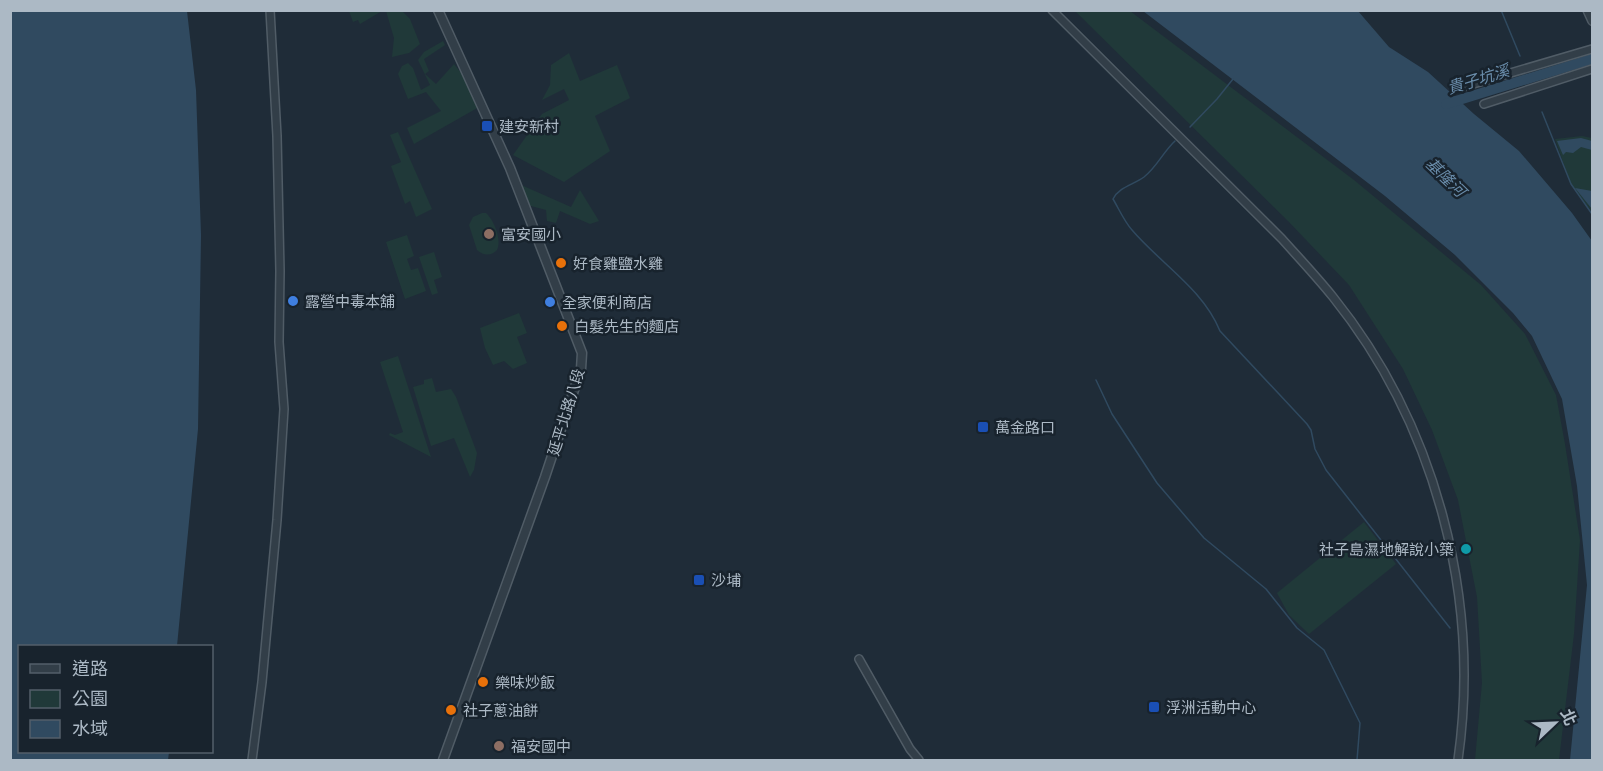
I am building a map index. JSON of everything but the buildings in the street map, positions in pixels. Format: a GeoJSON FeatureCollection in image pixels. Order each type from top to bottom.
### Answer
{"type":"FeatureCollection","features":[{"type":"Feature","properties":{"kind":"street"},"geometry":{"type":"LineString","coordinates":[[252,760],[277,520],[284,409],[279,342],[277,136],[270,10]]}},
{"type":"Feature","properties":{"kind":"street","name":"延平北路八段"},"geometry":{"type":"LineString","coordinates":[[438,10],[510,168],[582,353],[581,369],[563,424],[443,760]]}},
{"type":"Feature","properties":{"kind":"street"},"geometry":{"type":"LineString","coordinates":[[1052,10],[1310,270],[1360,334],[1384,374],[1426,462],[1438,498],[1456,572],[1465,664],[1458,760]]}},
{"type":"Feature","properties":{"kind":"street"},"geometry":{"type":"LineString","coordinates":[[1587,10],[1593,21]]}},
{"type":"Feature","properties":{"kind":"street"},"geometry":{"type":"LineString","coordinates":[[1463,87],[1593,49]]}},
{"type":"Feature","properties":{"kind":"street"},"geometry":{"type":"LineString","coordinates":[[1484,104],[1593,69]]}},
{"type":"Feature","properties":{"kind":"street"},"geometry":{"type":"LineString","coordinates":[[859,659],[910,749],[919,760]]}},
{"type":"Feature","properties":{"kind":"green space"},"geometry":{"type":"Polygon","coordinates":[[[349,10],[382,11],[360,24],[358,20],[353,22],[349,10]]]}},
{"type":"Feature","properties":{"kind":"green space"},"geometry":{"type":"Polygon","coordinates":[[[386,11],[402,11],[410,19],[420,44],[409,53],[392,57],[394,38],[386,11]]]}},
{"type":"Feature","properties":{"kind":"green space"},"geometry":{"type":"Polygon","coordinates":[[[1075,11],[1130,11],[1354,180],[1481,285],[1525,334],[1556,395],[1580,540],[1574,634],[1559,760],[1475,760],[1482,683],[1477,597],[1458,500],[1432,430],[1403,369],[1349,285],[1288,221],[1075,11]]]}},
{"type":"Feature","properties":{"kind":"green space"},"geometry":{"type":"Polygon","coordinates":[[[443,41],[445,45],[424,59],[429,71],[425,74],[436,84],[454,64],[466,79],[479,107],[414,144],[407,128],[441,111],[426,92],[408,99],[398,74],[402,66],[408,63],[413,68],[421,90],[430,85],[418,60],[424,52],[443,41]]]}},
{"type":"Feature","properties":{"kind":"green space"},"geometry":{"type":"Polygon","coordinates":[[[569,53],[580,81],[617,65],[630,98],[595,116],[610,151],[564,182],[513,155],[542,114],[569,100],[564,89],[542,100],[550,85],[551,65],[569,53]]]}},
{"type":"Feature","properties":{"kind":"green space"},"geometry":{"type":"Polygon","coordinates":[[[398,132],[432,209],[416,217],[410,201],[405,204],[391,166],[401,162],[390,135],[398,132]]]}},
{"type":"Feature","properties":{"kind":"green space"},"geometry":{"type":"Polygon","coordinates":[[[1582,136],[1592,138],[1592,212],[1571,185],[1555,139],[1582,136]]]}},
{"type":"Feature","properties":{"kind":"green space"},"geometry":{"type":"Polygon","coordinates":[[[519,184],[571,207],[580,190],[599,221],[590,224],[560,211],[556,223],[547,221],[546,210],[527,205],[519,184]]]}},
{"type":"Feature","properties":{"kind":"green space"},"geometry":{"type":"Polygon","coordinates":[[[482,213],[489,216],[498,236],[497,250],[490,254],[477,250],[469,225],[473,217],[482,213]]]}},
{"type":"Feature","properties":{"kind":"green space"},"geometry":{"type":"Polygon","coordinates":[[[407,235],[414,256],[407,259],[411,270],[418,268],[426,291],[405,299],[386,242],[407,235]]]}},
{"type":"Feature","properties":{"kind":"green space"},"geometry":{"type":"Polygon","coordinates":[[[434,252],[442,277],[434,280],[438,293],[432,295],[419,257],[434,252]]]}},
{"type":"Feature","properties":{"kind":"green space"},"geometry":{"type":"Polygon","coordinates":[[[519,313],[527,333],[517,337],[527,363],[513,369],[504,361],[493,365],[485,348],[480,328],[519,313]]]}},
{"type":"Feature","properties":{"kind":"green space"},"geometry":{"type":"Polygon","coordinates":[[[398,356],[431,457],[389,435],[403,432],[380,362],[398,356]]]}},
{"type":"Feature","properties":{"kind":"green space"},"geometry":{"type":"Polygon","coordinates":[[[432,378],[436,392],[451,389],[456,397],[477,453],[474,470],[470,477],[454,438],[431,446],[413,387],[424,384],[424,380],[432,378]]]}},
{"type":"Feature","properties":{"kind":"green space"},"geometry":{"type":"Polygon","coordinates":[[[1364,522],[1396,564],[1309,634],[1289,615],[1277,593],[1364,522]]]}},
{"type":"Feature","properties":{"kind":"water"},"geometry":{"type":"Polygon","coordinates":[[[10,11],[187,11],[196,90],[201,235],[198,429],[177,645],[18,645],[18,753],[169,753],[168,760],[11,760],[10,11]]]}},
{"type":"Feature","properties":{"kind":"water","name":"基隆河"},"geometry":{"type":"Polygon","coordinates":[[[1143,11],[1358,11],[1389,47],[1428,72],[1519,151],[1572,213],[1592,241],[1592,760],[1570,760],[1587,585],[1577,486],[1562,399],[1532,336],[1513,313],[1455,255],[1385,196],[1143,11]]]}},
{"type":"Feature","properties":{"kind":"water"},"geometry":{"type":"Polygon","coordinates":[[[1581,138],[1592,141],[1592,150],[1581,147],[1573,153],[1566,152],[1563,155],[1557,141],[1581,138]]]}},
{"type":"Feature","properties":{"kind":"water"},"geometry":{"type":"Polygon","coordinates":[[[1575,188],[1592,191],[1592,209],[1575,188]]]}},
{"type":"Feature","properties":{"kind":"waterway"},"geometry":{"type":"LineString","coordinates":[[1501,10],[1520,56]]}},
{"type":"Feature","properties":{"kind":"waterway","name":"貴子坑溪"},"geometry":{"type":"LineString","coordinates":[[1446,104],[1592,59]]}},
{"type":"Feature","properties":{"kind":"waterway"},"geometry":{"type":"LineString","coordinates":[[1190,127],[1233,79]]}},
{"type":"Feature","properties":{"kind":"waterway"},"geometry":{"type":"LineString","coordinates":[[1542,112],[1571,184],[1592,214]]}},
{"type":"Feature","properties":{"kind":"waterway"},"geometry":{"type":"LineString","coordinates":[[1175,141],[1149,173],[1123,189],[1113,199],[1122,215],[1143,242],[1203,302],[1220,331],[1307,424],[1311,430],[1315,449],[1326,470],[1450,628]]}},
{"type":"Feature","properties":{"kind":"waterway"},"geometry":{"type":"LineString","coordinates":[[1096,380],[1112,414],[1157,483],[1204,538],[1266,589],[1297,628],[1324,650],[1360,723],[1357,760]]}},
{"type":"Feature","properties":{"kind":"place","name":"建安新村"},"geometry":{"type":"Point","coordinates":[487,126]}},
{"type":"Feature","properties":{"kind":"place","name":"富安國小"},"geometry":{"type":"Point","coordinates":[489,234]}},
{"type":"Feature","properties":{"kind":"place","name":"好食雞鹽水雞"},"geometry":{"type":"Point","coordinates":[561,263]}},
{"type":"Feature","properties":{"kind":"place","name":"露營中毒本舖"},"geometry":{"type":"Point","coordinates":[293,301]}},
{"type":"Feature","properties":{"kind":"place","name":"全家便利商店"},"geometry":{"type":"Point","coordinates":[550,302]}},
{"type":"Feature","properties":{"kind":"place","name":"白髮先生的麵店"},"geometry":{"type":"Point","coordinates":[562,326]}},
{"type":"Feature","properties":{"kind":"place","name":"萬金路口"},"geometry":{"type":"Point","coordinates":[983,427]}},
{"type":"Feature","properties":{"kind":"place","name":"社子島濕地解說小築"},"geometry":{"type":"Point","coordinates":[1466,549]}},
{"type":"Feature","properties":{"kind":"place","name":"沙埔"},"geometry":{"type":"Point","coordinates":[699,580]}},
{"type":"Feature","properties":{"kind":"place","name":"樂味炒飯"},"geometry":{"type":"Point","coordinates":[483,682]}},
{"type":"Feature","properties":{"kind":"place","name":"浮洲活動中心"},"geometry":{"type":"Point","coordinates":[1154,707]}},
{"type":"Feature","properties":{"kind":"place","name":"社子蔥油餅"},"geometry":{"type":"Point","coordinates":[451,710]}},
{"type":"Feature","properties":{"kind":"place","name":"福安國中"},"geometry":{"type":"Point","coordinates":[499,746]}}]}
